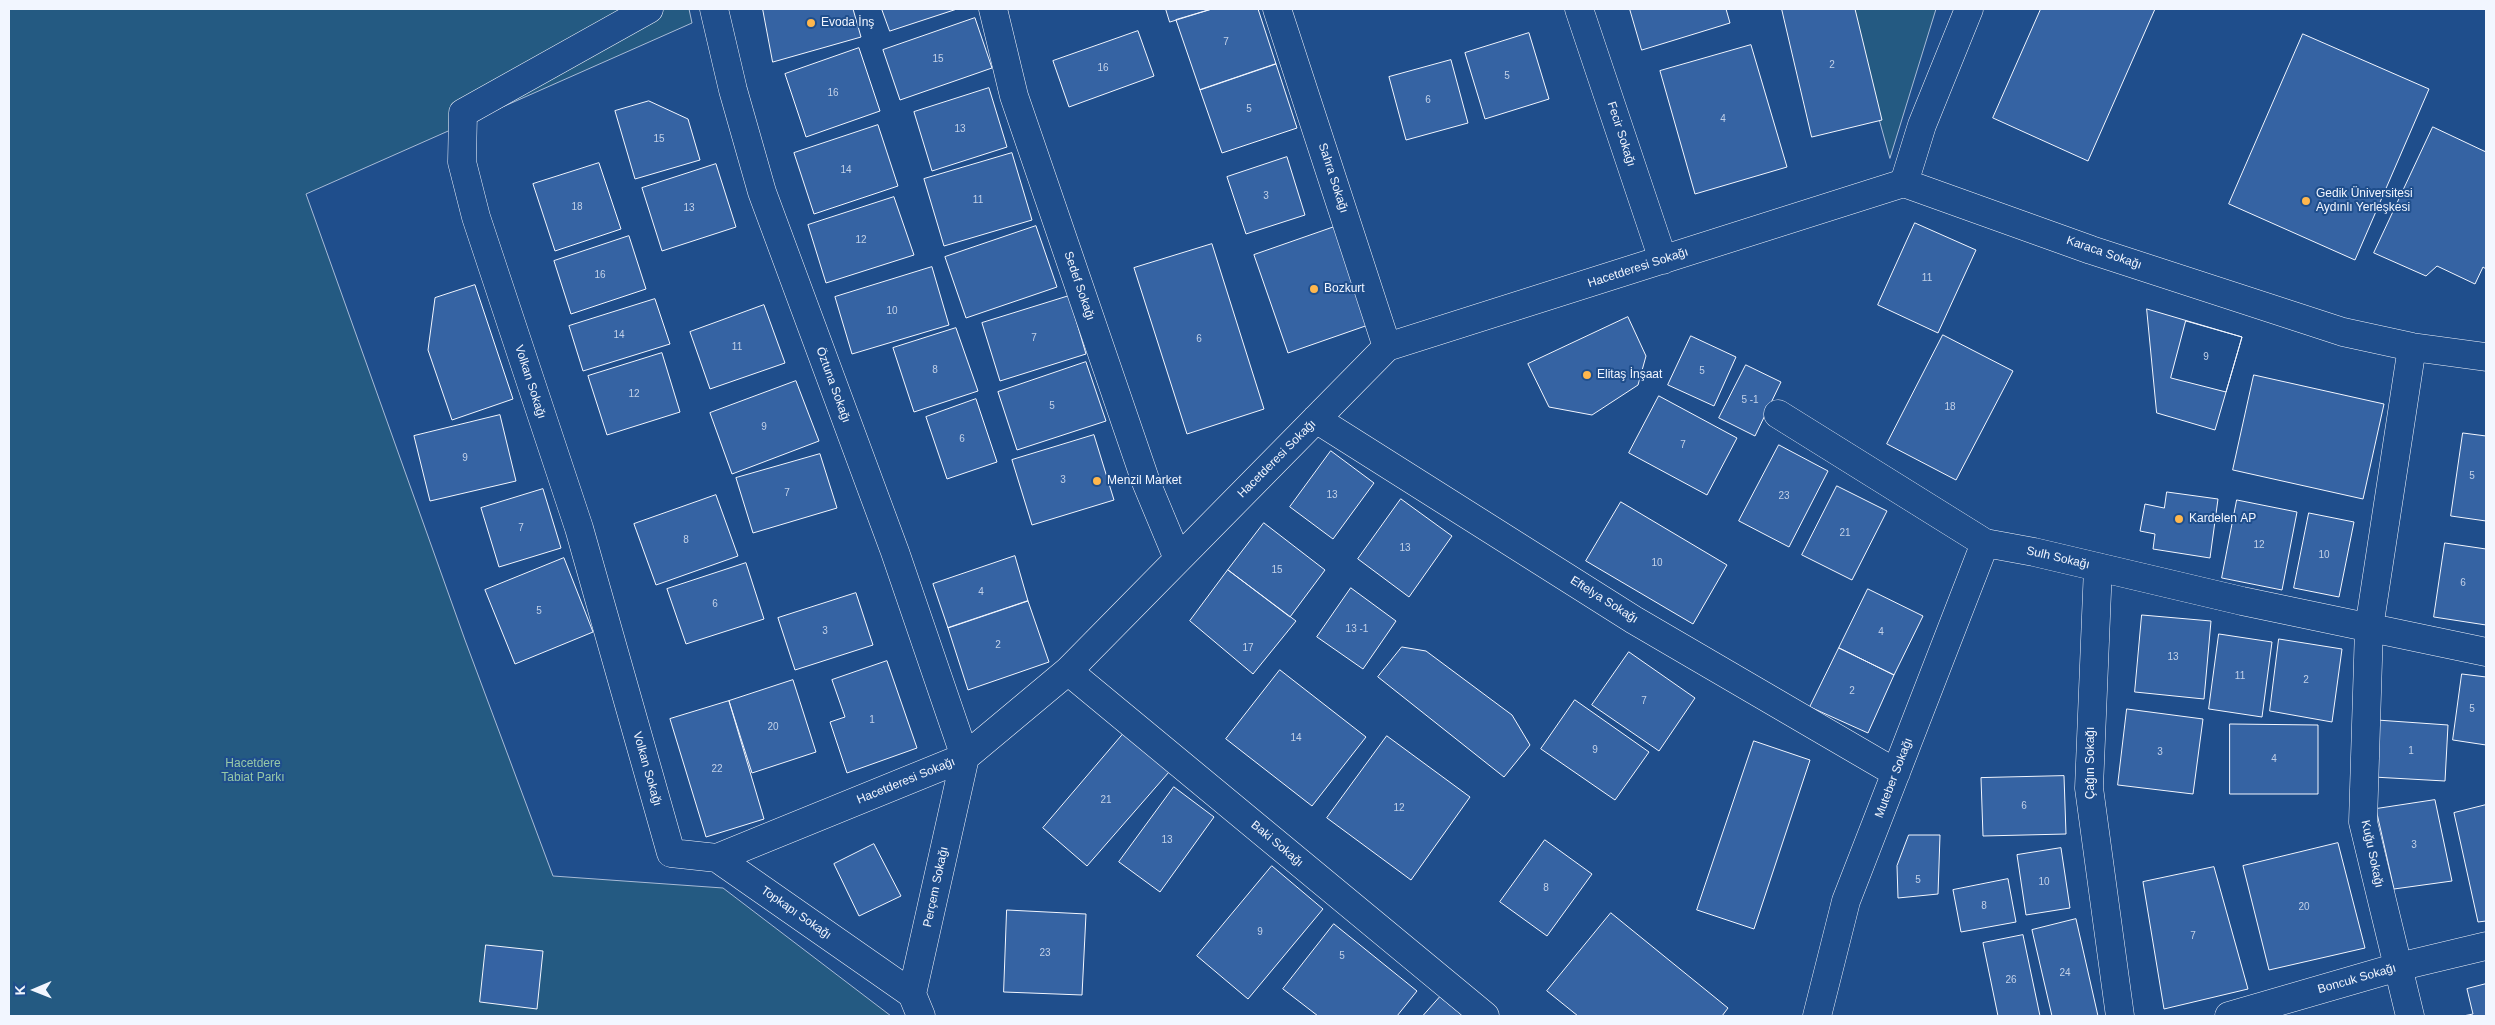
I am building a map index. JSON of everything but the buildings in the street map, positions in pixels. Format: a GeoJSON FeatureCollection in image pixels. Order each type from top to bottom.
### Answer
{"type":"FeatureCollection","features":[{"type":"Feature","properties":{"kind":"street","name":"Volkan Sokağı"},"geometry":{"type":"LineString","coordinates":[[648,9],[463,113],[462,162],[476,217],[579,528],[671,853]]}},
{"type":"Feature","properties":{"kind":"street","name":"Öztuna Sokağı"},"geometry":{"type":"LineString","coordinates":[[714,9],[733,90],[762,192],[895,552],[964,757]]}},
{"type":"Feature","properties":{"kind":"street","name":"Sedef Sokağı"},"geometry":{"type":"LineString","coordinates":[[992,9],[1014,96],[1146,482],[1178,559]]}},
{"type":"Feature","properties":{"kind":"street","name":"Sahra Sokağı"},"geometry":{"type":"LineString","coordinates":[[1276,9],[1387,348]]}},
{"type":"Feature","properties":{"kind":"street","name":"Fecir Sokağı"},"geometry":{"type":"LineString","coordinates":[[1579,9],[1663,260]]}},
{"type":"Feature","properties":{"kind":"street"},"geometry":{"type":"LineString","coordinates":[[1904,183],[1922,125],[1970,9]]}},
{"type":"Feature","properties":{"kind":"street","name":"Hacetderesi Sokağı"},"geometry":{"type":"LineString","coordinates":[[717,858],[964,757],[1068,671],[1387,348],[1904,183]]}},
{"type":"Feature","properties":{"kind":"street","name":"Karaca Sokağı"},"geometry":{"type":"LineString","coordinates":[[1904,183],[2091,250],[2343,332],[2412,347],[2486,357]]}},
{"type":"Feature","properties":{"kind":"street"},"geometry":{"type":"LineString","coordinates":[[2369,628],[2412,347]]}},
{"type":"Feature","properties":{"kind":"street","name":"Sulh Sokağı"},"geometry":{"type":"LineString","coordinates":[[1778,414],[1985,543],[2486,652]]}},
{"type":"Feature","properties":{"kind":"street","name":"Eftelya Sokağı"},"geometry":{"type":"LineString","coordinates":[[1316,420],[1634,620],[1896,773]]}},
{"type":"Feature","properties":{"kind":"street","name":"Muteber Sokağı"},"geometry":{"type":"LineString","coordinates":[[1817,1016],[1846,901],[1985,543]]}},
{"type":"Feature","properties":{"kind":"street","name":"Çağın Sokağı"},"geometry":{"type":"LineString","coordinates":[[2098,567],[2089,788],[2120,1016]]}},
{"type":"Feature","properties":{"kind":"street","name":"Kuğu Sokağı"},"geometry":{"type":"LineString","coordinates":[[2369,628],[2363,822],[2410,1016]]}},
{"type":"Feature","properties":{"kind":"street","name":"Baki Sokağı"},"geometry":{"type":"LineString","coordinates":[[1068,671],[1485,1016]]}},
{"type":"Feature","properties":{"kind":"street","name":"Perçem Sokağı"},"geometry":{"type":"LineString","coordinates":[[917,1005],[964,757]]}},
{"type":"Feature","properties":{"kind":"street","name":"Topkapı Sokağı"},"geometry":{"type":"LineString","coordinates":[[671,853],[717,858],[917,1005]]}},
{"type":"Feature","properties":{"kind":"street","name":"Boncuk Sokağı"},"geometry":{"type":"LineString","coordinates":[[2229,1016],[2398,967],[2486,946]]}},
{"type":"Feature","properties":{"kind":"green space","name":"Hacetdere Tabiat Parkı"},"geometry":{"type":"Polygon","coordinates":[[[9,9],[689,9],[692,23],[306,194],[465,640],[553,876],[723,888],[891,1016],[9,1016],[9,9]]]}},
{"type":"Feature","properties":{"kind":"green space"},"geometry":{"type":"Polygon","coordinates":[[[1849,9],[1936,9],[1890,158],[1849,9]]]}},
{"type":"Feature","properties":{"kind":"place","name":"Evoda İnş"},"geometry":{"type":"Point","coordinates":[811,23]}},
{"type":"Feature","properties":{"kind":"place","name":"Gedik Üniversitesi Aydınlı Yerleşkesi"},"geometry":{"type":"Point","coordinates":[2306,201]}},
{"type":"Feature","properties":{"kind":"place","name":"Bozkurt"},"geometry":{"type":"Point","coordinates":[1314,289]}},
{"type":"Feature","properties":{"kind":"place","name":"Elitaş İnşaat"},"geometry":{"type":"Point","coordinates":[1587,375]}},
{"type":"Feature","properties":{"kind":"place","name":"Menzil Market"},"geometry":{"type":"Point","coordinates":[1097,481]}},
{"type":"Feature","properties":{"kind":"place","name":"Kardelen AP"},"geometry":{"type":"Point","coordinates":[2179,519]}}]}
